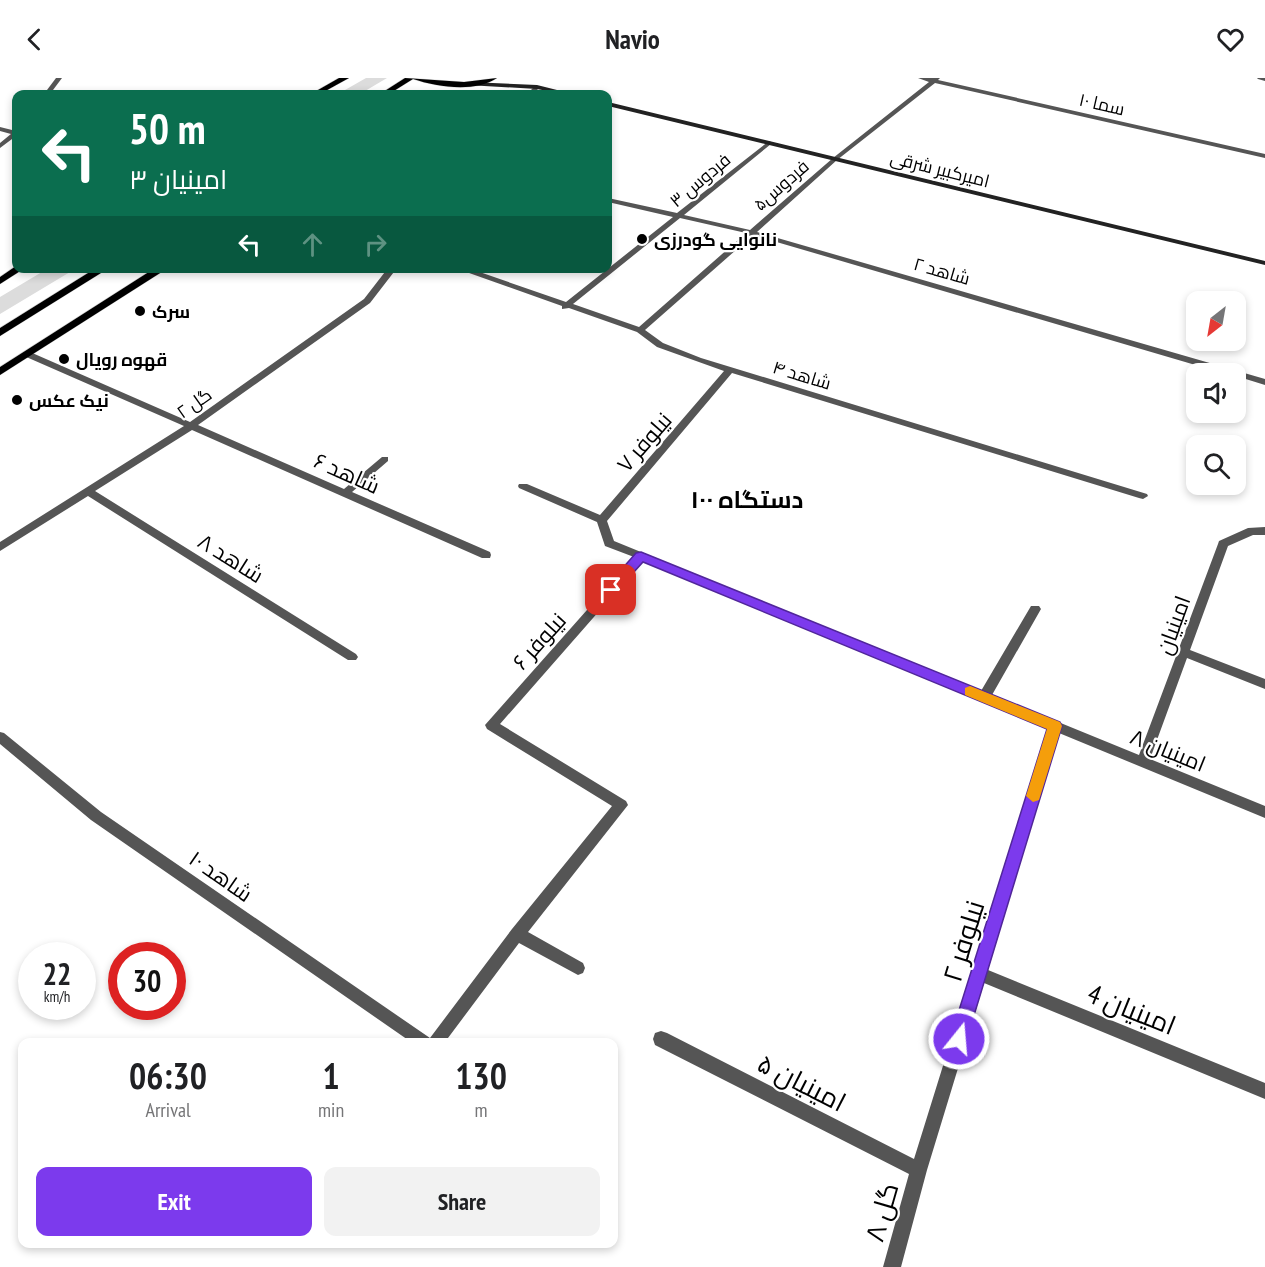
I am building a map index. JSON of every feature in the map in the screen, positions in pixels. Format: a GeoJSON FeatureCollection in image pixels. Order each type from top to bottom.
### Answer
{"type":"FeatureCollection","features":[{"type":"Feature","properties":{"kind":"main road"},"geometry":{"type":"LineString","coordinates":[[322,90],[345,78]]}},
{"type":"Feature","properties":{"kind":"main road"},"geometry":{"type":"LineString","coordinates":[[390,90],[410,78]]}},
{"type":"Feature","properties":{"kind":"main road"},"geometry":{"type":"LineString","coordinates":[[416,78],[452,84],[537,87],[551,90]]}},
{"type":"Feature","properties":{"kind":"main road"},"geometry":{"type":"LineString","coordinates":[[469,84],[493,78]]}},
{"type":"Feature","properties":{"kind":"main road"},"geometry":{"type":"LineString","coordinates":[[517,78],[537,87]]}},
{"type":"Feature","properties":{"kind":"main road"},"geometry":{"type":"LineString","coordinates":[[444,90],[452,84]]}},
{"type":"Feature","properties":{"kind":"main road","name":"امیرکبیر شرقی"},"geometry":{"type":"LineString","coordinates":[[612,105],[1265,263]]}},
{"type":"Feature","properties":{"kind":"main road"},"geometry":{"type":"LineString","coordinates":[[0,333],[97,273]]}},
{"type":"Feature","properties":{"kind":"main road"},"geometry":{"type":"LineString","coordinates":[[0,372],[155,273]]}},
{"type":"Feature","properties":{"kind":"street","name":"سما ۱۰"},"geometry":{"type":"LineString","coordinates":[[921,78],[935,79],[1265,156]]}},
{"type":"Feature","properties":{"kind":"street"},"geometry":{"type":"LineString","coordinates":[[1260,78],[1265,79]]}},
{"type":"Feature","properties":{"kind":"street","name":"فردوس۵"},"geometry":{"type":"LineString","coordinates":[[640,330],[835,159],[935,79]]}},
{"type":"Feature","properties":{"kind":"street"},"geometry":{"type":"LineString","coordinates":[[534,90],[537,87]]}},
{"type":"Feature","properties":{"kind":"street"},"geometry":{"type":"LineString","coordinates":[[0,146],[12,136]]}},
{"type":"Feature","properties":{"kind":"street","name":"فردوس ۳"},"geometry":{"type":"LineString","coordinates":[[612,270],[769,143]]}},
{"type":"Feature","properties":{"kind":"street","name":"شاهد ۲"},"geometry":{"type":"LineString","coordinates":[[612,201],[750,232],[1265,382]]}},
{"type":"Feature","properties":{"kind":"street","name":"گل ۲"},"geometry":{"type":"LineString","coordinates":[[0,547],[191,426],[367,301],[389,273]]}},
{"type":"Feature","properties":{"kind":"street","name":"شاهد ۴"},"geometry":{"type":"LineString","coordinates":[[473,273],[565,307],[640,330],[660,345],[730,370],[1143,496]]}},
{"type":"Feature","properties":{"kind":"street","name":"فردوس ۳"},"geometry":{"type":"LineString","coordinates":[[565,307],[608,273]]}},
{"type":"Feature","properties":{"kind":"street","name":"شاهد ۶"},"geometry":{"type":"LineString","coordinates":[[27,354],[486,555]]}},
{"type":"Feature","properties":{"kind":"street","name":"نیلوفر ۷"},"geometry":{"type":"LineString","coordinates":[[602,520],[730,370]]}},
{"type":"Feature","properties":{"kind":"street"},"geometry":{"type":"LineString","coordinates":[[345,493],[385,459]]}},
{"type":"Feature","properties":{"kind":"street"},"geometry":{"type":"LineString","coordinates":[[523,486],[602,520]]}},
{"type":"Feature","properties":{"kind":"street","name":"شاهد ۸"},"geometry":{"type":"LineString","coordinates":[[89,492],[352,657]]}},
{"type":"Feature","properties":{"kind":"street","name":"امینیان ۸"},"geometry":{"type":"LineString","coordinates":[[602,520],[609,543],[1265,812]]}},
{"type":"Feature","properties":{"kind":"street","name":"امینیان"},"geometry":{"type":"LineString","coordinates":[[1143,762],[1223,544],[1252,531],[1265,531]]}},
{"type":"Feature","properties":{"kind":"street","name":"نیلوفر ۶"},"geometry":{"type":"LineString","coordinates":[[517,934],[621,805],[491,725],[641,556]]}},
{"type":"Feature","properties":{"kind":"street"},"geometry":{"type":"LineString","coordinates":[[984,697],[1035,609]]}},
{"type":"Feature","properties":{"kind":"street"},"geometry":{"type":"LineString","coordinates":[[1184,652],[1265,684]]}},
{"type":"Feature","properties":{"kind":"street","name":"نیلوفر ۲"},"geometry":{"type":"LineString","coordinates":[[919,1170],[1055,726]]}},
{"type":"Feature","properties":{"kind":"street","name":"شاهد ۱۰"},"geometry":{"type":"LineString","coordinates":[[0,737],[96,816],[418,1038]]}},
{"type":"Feature","properties":{"kind":"street"},"geometry":{"type":"LineString","coordinates":[[439,1038],[517,934],[578,968]]}},
{"type":"Feature","properties":{"kind":"street","name":"امینیان 4"},"geometry":{"type":"LineString","coordinates":[[979,974],[1265,1091]]}},
{"type":"Feature","properties":{"kind":"street","name":"امینیان ۵"},"geometry":{"type":"LineString","coordinates":[[661,1039],[919,1170]]}},
{"type":"Feature","properties":{"kind":"street","name":"گل ۸"},"geometry":{"type":"LineString","coordinates":[[892,1267],[919,1170]]}},
{"type":"Feature","properties":{"kind":"shaded area"},"geometry":{"type":"Polygon","coordinates":[[[366,78],[387,78],[367,90],[345,90],[366,78]]]}},
{"type":"Feature","properties":{"kind":"shaded area"},"geometry":{"type":"Polygon","coordinates":[[[40,273],[68,273],[0,314],[0,297],[40,273]]]}},
{"type":"Feature","properties":{"kind":"slow traffic"},"geometry":{"type":"LineString","coordinates":[[970,691],[1055,726],[1033,796]]}},
{"type":"Feature","properties":{"kind":"place","name":"نانوایی گودرزی"},"geometry":{"type":"Point","coordinates":[642,239]}},
{"type":"Feature","properties":{"kind":"place","name":"سرک"},"geometry":{"type":"Point","coordinates":[140,311]}},
{"type":"Feature","properties":{"kind":"place","name":"قهوه رویال"},"geometry":{"type":"Point","coordinates":[64,359]}},
{"type":"Feature","properties":{"kind":"place","name":"نیک عکس"},"geometry":{"type":"Point","coordinates":[17,400]}},
{"type":"Feature","properties":{"kind":"district","name":"۱۰۰ دستگاه"},"geometry":{"type":"Point","coordinates":[747,499]}},
{"type":"Feature","properties":{"kind":"route"},"geometry":{"type":"LineString","coordinates":[[611,590],[641,556],[1055,726],[959,1039]]}}]}
